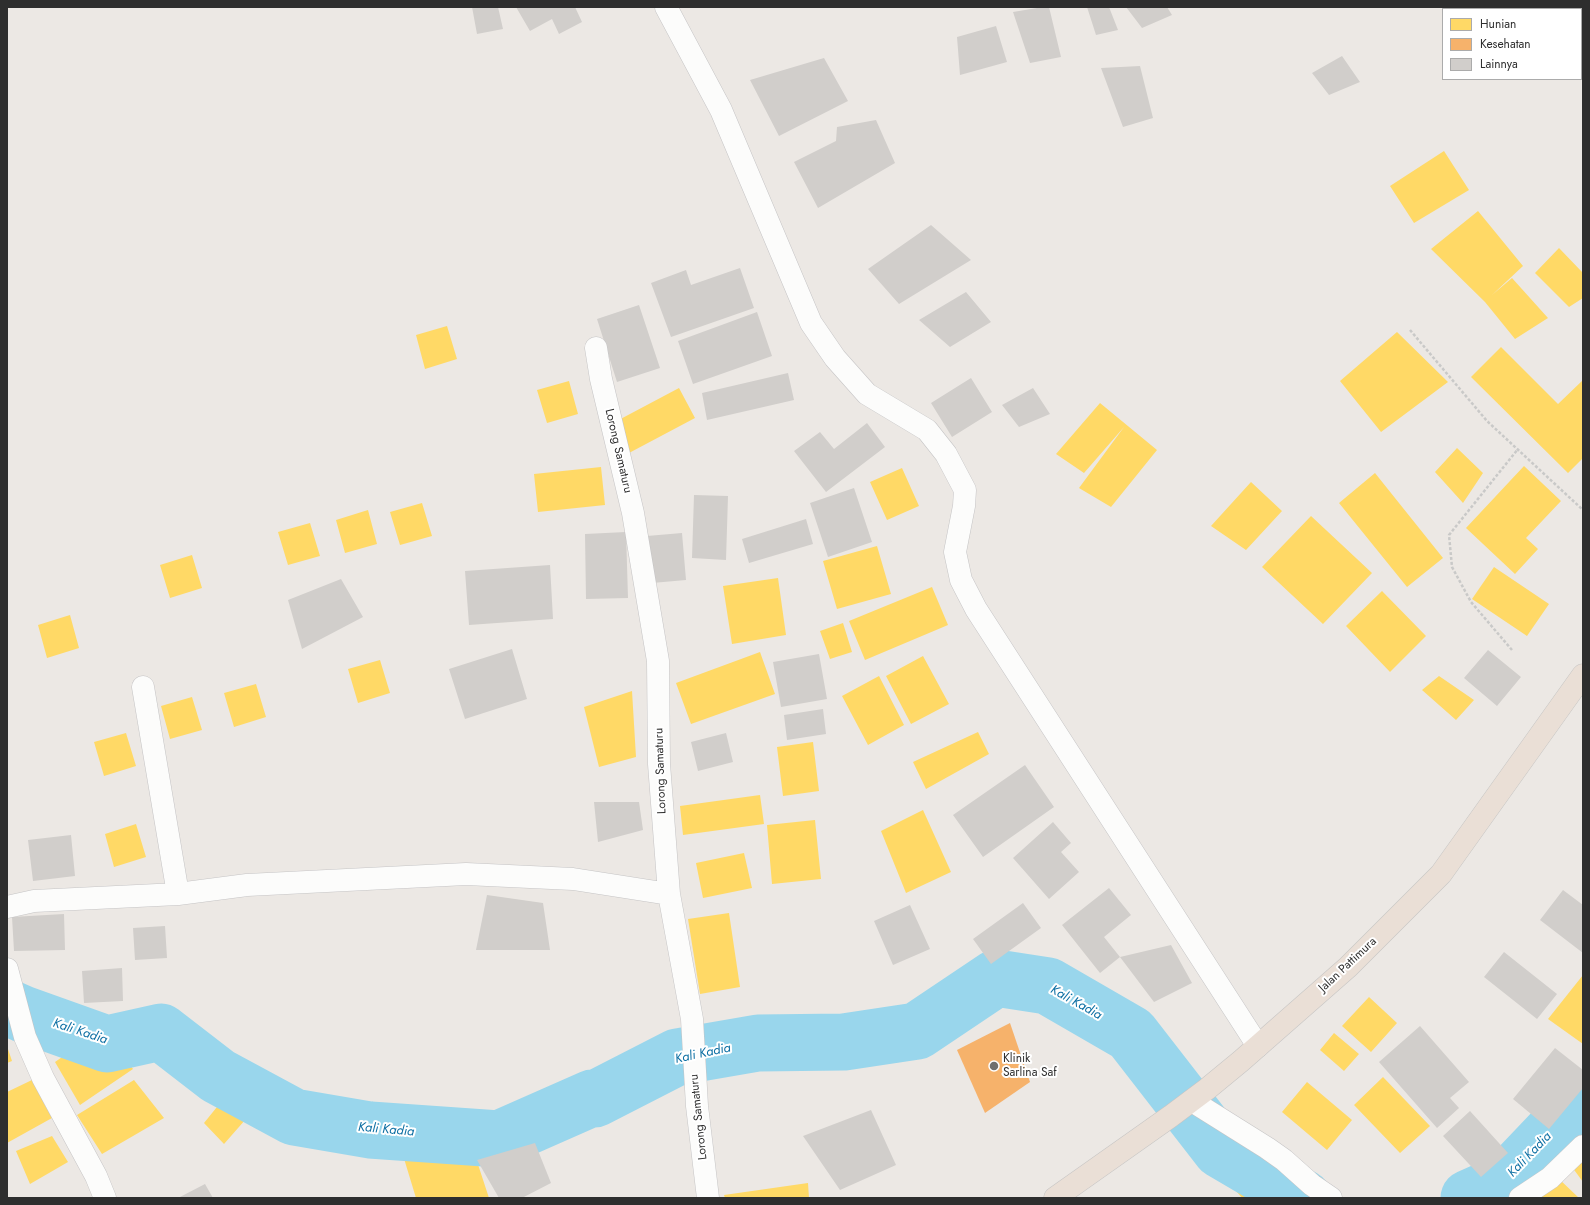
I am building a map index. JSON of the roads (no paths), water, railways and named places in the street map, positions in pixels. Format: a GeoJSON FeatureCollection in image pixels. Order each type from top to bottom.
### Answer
{"type":"FeatureCollection","features":[{"type":"Feature","properties":{"kind":"highway","name":"Jalan Pattimura"},"geometry":{"type":"LineString","coordinates":[[1055,1198],[1196,1098],[1241,1061],[1348,967],[1441,874],[1583,675]]}},
{"type":"Feature","properties":{"kind":"street"},"geometry":{"type":"LineString","coordinates":[[666,7],[721,110],[811,323],[835,358],[868,394],[927,430],[946,454],[965,490],[964,506],[955,552],[961,580],[970,598],[1258,1046]]}},
{"type":"Feature","properties":{"kind":"street","name":"Lorong Samaturu"},"geometry":{"type":"LineString","coordinates":[[596,348],[603,387],[633,513],[658,661],[659,764],[670,894],[692,1019],[697,1106],[708,1198]]}},
{"type":"Feature","properties":{"kind":"street"},"geometry":{"type":"LineString","coordinates":[[143,687],[178,894]]}},
{"type":"Feature","properties":{"kind":"street"},"geometry":{"type":"LineString","coordinates":[[7,906],[34,900],[178,894],[247,885],[466,874],[573,879],[670,894]]}},
{"type":"Feature","properties":{"kind":"street"},"geometry":{"type":"LineString","coordinates":[[7,968],[25,1038],[43,1078],[96,1176],[105,1198]]}},
{"type":"Feature","properties":{"kind":"street"},"geometry":{"type":"LineString","coordinates":[[1196,1098],[1284,1160],[1312,1185],[1331,1198]]}},
{"type":"Feature","properties":{"kind":"street"},"geometry":{"type":"LineString","coordinates":[[1520,1198],[1550,1178],[1583,1146]]}},
{"type":"Feature","properties":{"kind":"waterway","name":"Kali Kadia"},"geometry":{"type":"LineString","coordinates":[[7,1007],[107,1044],[161,1032],[218,1076],[294,1117],[370,1130],[499,1139],[592,1098],[595,1099],[677,1057],[758,1043],[844,1042],[917,1031],[996,978],[1048,986],[1131,1034],[1221,1150],[1303,1198]]}},
{"type":"Feature","properties":{"kind":"waterway","name":"Kali Kadia"},"geometry":{"type":"LineString","coordinates":[[1469,1198],[1505,1182],[1583,1100]]}},
{"type":"Feature","properties":{"kind":"place","name":"Klinik Sarlina Saf"},"geometry":{"type":"Point","coordinates":[994,1066]}}]}
